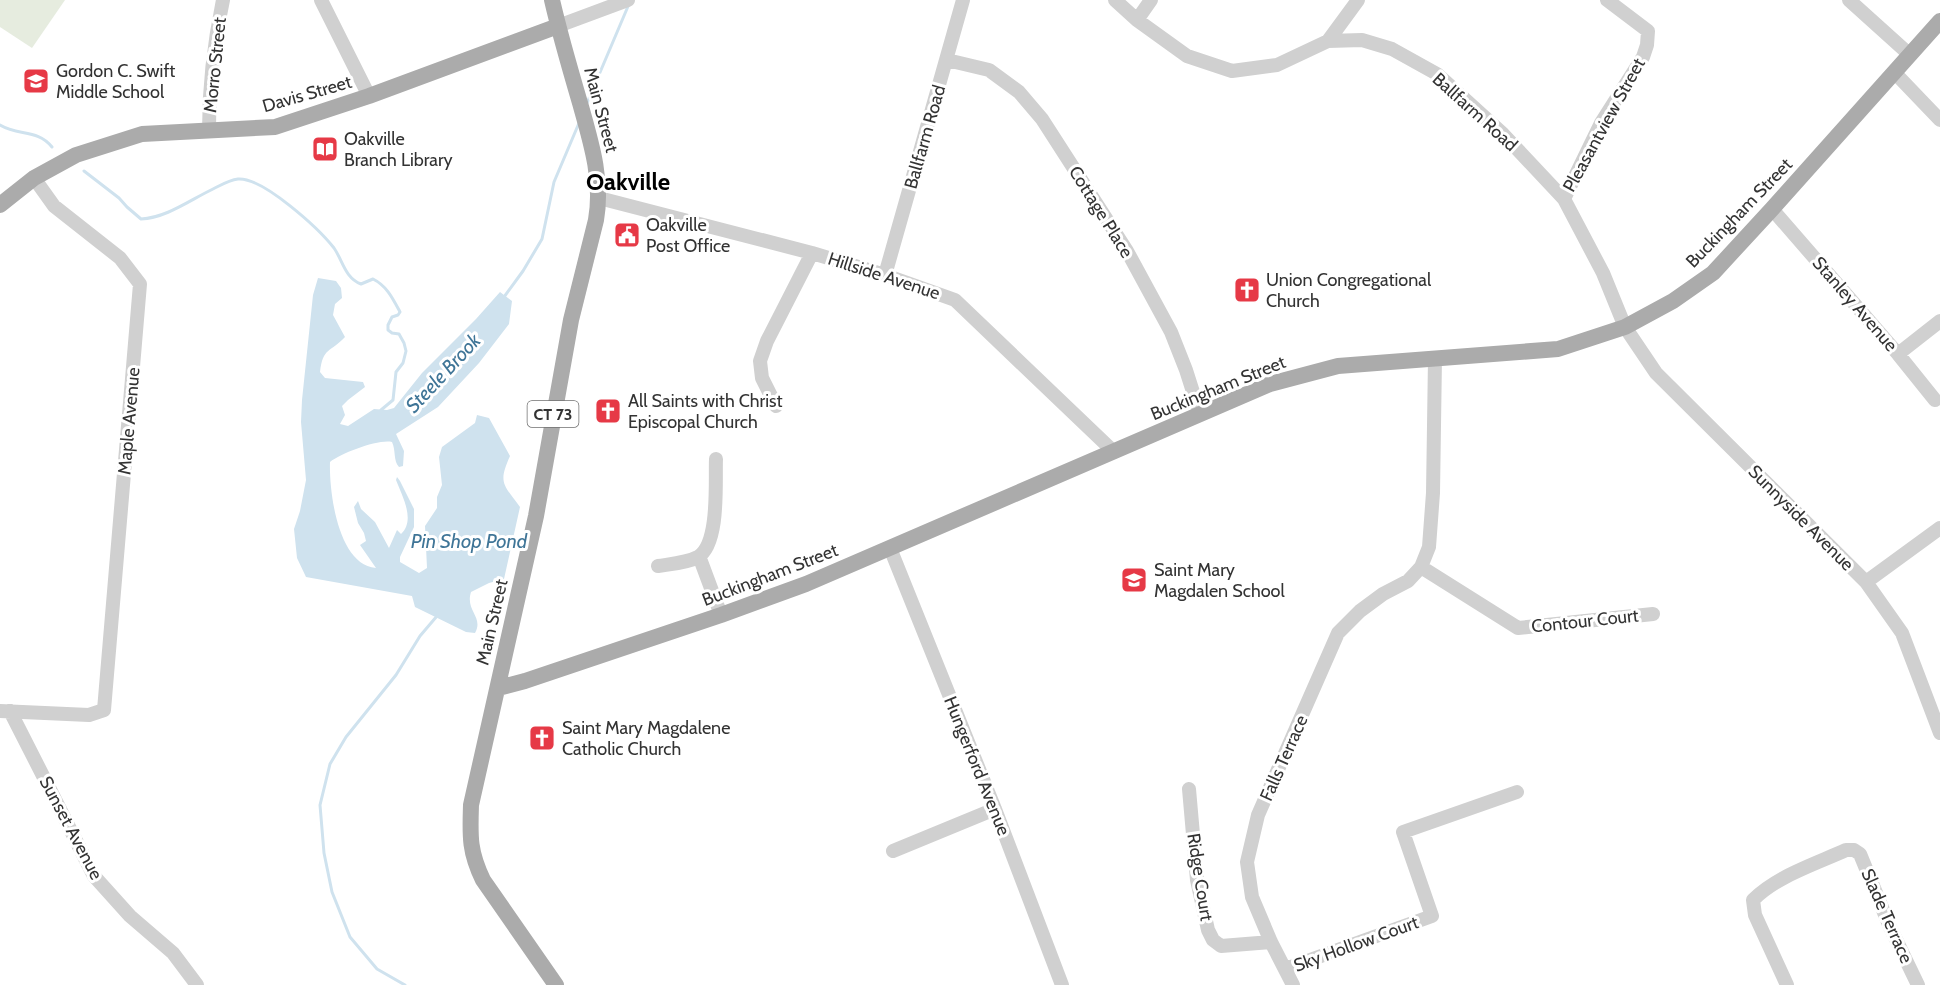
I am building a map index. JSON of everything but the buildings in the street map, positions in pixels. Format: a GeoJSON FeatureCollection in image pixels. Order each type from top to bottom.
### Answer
{"type":"FeatureCollection","features":[{"type":"Feature","properties":{"kind":"main road","name":"Main Street"},"geometry":{"type":"LineString","coordinates":[[552,0],[590,140],[598,175],[599,198],[571,320],[536,516],[471,805],[470,841],[472,853],[483,880],[556,985]]}},
{"type":"Feature","properties":{"kind":"main road","name":"Buckingham Street"},"geometry":{"type":"LineString","coordinates":[[498,688],[721,615],[806,584],[1270,384],[1338,366],[1558,350],[1625,327],[1673,301],[1713,273],[1940,21]]}},
{"type":"Feature","properties":{"kind":"main road","name":"Davis Street"},"geometry":{"type":"LineString","coordinates":[[0,205],[34,178],[76,155],[142,134],[275,128],[558,26]]}},
{"type":"Feature","properties":{"kind":"street","name":"Morro Street"},"geometry":{"type":"LineString","coordinates":[[209,130],[209,95],[223,0]]}},
{"type":"Feature","properties":{"kind":"street"},"geometry":{"type":"LineString","coordinates":[[321,0],[369,96]]}},
{"type":"Feature","properties":{"kind":"street"},"geometry":{"type":"LineString","coordinates":[[558,26],[628,0]]}},
{"type":"Feature","properties":{"kind":"street","name":"Ballfarm Road"},"geometry":{"type":"LineString","coordinates":[[885,275],[963,0]]}},
{"type":"Feature","properties":{"kind":"street","name":"Ballfarm Road"},"geometry":{"type":"LineString","coordinates":[[1115,0],[1137,20],[1187,56],[1232,71],[1277,65],[1328,41],[1362,40],[1392,49],[1437,74],[1503,134],[1564,199],[1603,273],[1625,327]]}},
{"type":"Feature","properties":{"kind":"street"},"geometry":{"type":"LineString","coordinates":[[1137,20],[1151,0]]}},
{"type":"Feature","properties":{"kind":"street"},"geometry":{"type":"LineString","coordinates":[[1328,41],[1358,0]]}},
{"type":"Feature","properties":{"kind":"street","name":"Pleasantview Street"},"geometry":{"type":"LineString","coordinates":[[1564,199],[1601,123],[1643,57],[1647,45],[1648,31],[1607,0]]}},
{"type":"Feature","properties":{"kind":"street"},"geometry":{"type":"LineString","coordinates":[[1849,0],[1910,55]]}},
{"type":"Feature","properties":{"kind":"street","name":"Cottage Place"},"geometry":{"type":"LineString","coordinates":[[947,60],[989,70],[1019,92],[1042,119],[1127,251],[1172,332],[1200,414]]}},
{"type":"Feature","properties":{"kind":"street"},"geometry":{"type":"LineString","coordinates":[[1894,72],[1940,120]]}},
{"type":"Feature","properties":{"kind":"street","name":"Maple Avenue"},"geometry":{"type":"LineString","coordinates":[[5,711],[90,715],[104,710],[140,284],[120,258],[54,206],[34,178]]}},
{"type":"Feature","properties":{"kind":"street","name":"Hillside Avenue"},"geometry":{"type":"LineString","coordinates":[[599,198],[812,253],[885,275],[955,300],[1114,452]]}},
{"type":"Feature","properties":{"kind":"street","name":"Stanley Avenue"},"geometry":{"type":"LineString","coordinates":[[1773,209],[1935,400]]}},
{"type":"Feature","properties":{"kind":"street"},"geometry":{"type":"LineString","coordinates":[[776,406],[762,378],[760,361],[767,341],[812,253]]}},
{"type":"Feature","properties":{"kind":"street"},"geometry":{"type":"LineString","coordinates":[[1898,354],[1940,321]]}},
{"type":"Feature","properties":{"kind":"street","name":"Sunnyside Avenue"},"geometry":{"type":"LineString","coordinates":[[1625,327],[1656,373],[1866,582],[1902,633],[1940,733]]}},
{"type":"Feature","properties":{"kind":"street"},"geometry":{"type":"LineString","coordinates":[[1421,567],[1429,547],[1433,493],[1435,358]]}},
{"type":"Feature","properties":{"kind":"street"},"geometry":{"type":"LineString","coordinates":[[658,566],[683,562],[699,556],[707,549],[712,536],[715,507],[716,459]]}},
{"type":"Feature","properties":{"kind":"street"},"geometry":{"type":"LineString","coordinates":[[1866,582],[1940,528]]}},
{"type":"Feature","properties":{"kind":"street","name":"Hungerford Avenue"},"geometry":{"type":"LineString","coordinates":[[890,548],[995,809],[1062,985]]}},
{"type":"Feature","properties":{"kind":"street"},"geometry":{"type":"LineString","coordinates":[[699,556],[721,615]]}},
{"type":"Feature","properties":{"kind":"street","name":"Contour Court"},"geometry":{"type":"LineString","coordinates":[[1421,567],[1518,628],[1653,614]]}},
{"type":"Feature","properties":{"kind":"street","name":"Falls Terrace"},"geometry":{"type":"LineString","coordinates":[[1293,985],[1252,897],[1247,862],[1258,815],[1338,633],[1360,611],[1383,594],[1408,581],[1421,567]]}},
{"type":"Feature","properties":{"kind":"street","name":"Sunset Avenue"},"geometry":{"type":"LineString","coordinates":[[5,711],[94,876],[130,916],[173,953],[197,985]]}},
{"type":"Feature","properties":{"kind":"street","name":"Ridge Court"},"geometry":{"type":"LineString","coordinates":[[1188,789],[1197,880],[1208,930],[1213,940],[1221,946],[1271,942]]}},
{"type":"Feature","properties":{"kind":"street","name":"Sky Hollow Court"},"geometry":{"type":"LineString","coordinates":[[1285,969],[1431,916],[1403,832],[1517,792]]}},
{"type":"Feature","properties":{"kind":"street"},"geometry":{"type":"LineString","coordinates":[[893,851],[995,809]]}},
{"type":"Feature","properties":{"kind":"street","name":"Slade Terrace"},"geometry":{"type":"LineString","coordinates":[[1787,985],[1755,915],[1753,900],[1763,890],[1785,878],[1846,850],[1854,850],[1860,854],[1890,927],[1918,985]]}},
{"type":"Feature","properties":{"kind":"shaded area"},"geometry":{"type":"Polygon","coordinates":[[[0,0],[65,0],[32,48],[0,27],[0,0]]]}},
{"type":"Feature","properties":{"kind":"water","name":"Pin Shop Pond"},"geometry":{"type":"Polygon","coordinates":[[[318,278],[336,281],[341,288],[342,298],[335,304],[333,315],[345,337],[325,354],[320,372],[325,378],[363,382],[365,387],[342,406],[345,415],[340,424],[348,426],[374,409],[394,408],[422,373],[500,292],[512,301],[509,324],[479,363],[438,407],[396,434],[404,451],[403,466],[397,465],[392,442],[360,448],[330,462],[334,508],[344,541],[363,564],[376,568],[360,545],[366,541],[354,507],[358,501],[361,509],[375,522],[389,548],[397,530],[401,534],[405,528],[408,515],[397,477],[414,509],[414,527],[400,557],[400,562],[419,573],[427,568],[425,526],[437,508],[437,497],[442,485],[439,457],[442,447],[475,423],[477,415],[489,418],[510,456],[503,478],[506,488],[520,507],[504,579],[471,592],[470,604],[477,623],[475,633],[466,632],[415,607],[412,596],[306,577],[297,558],[294,529],[306,480],[301,422],[302,400],[313,295],[318,278]]]}},
{"type":"Feature","properties":{"kind":"waterway","name":"Steele Brook"},"geometry":{"type":"LineString","coordinates":[[587,103],[629,4]]}},
{"type":"Feature","properties":{"kind":"waterway","name":"Steele Brook"},"geometry":{"type":"LineString","coordinates":[[504,297],[542,239],[554,182],[579,123]]}},
{"type":"Feature","properties":{"kind":"waterway"},"geometry":{"type":"LineString","coordinates":[[0,125],[14,131],[34,135],[52,147]]}},
{"type":"Feature","properties":{"kind":"waterway"},"geometry":{"type":"LineString","coordinates":[[84,171],[119,198],[141,219],[169,212],[231,180],[238,179],[261,186],[290,206],[334,248],[351,278],[361,284],[373,279],[378,282],[389,293],[400,312],[392,317],[388,330],[399,334],[406,351],[403,363],[396,372],[393,400],[381,410]]}},
{"type":"Feature","properties":{"kind":"waterway","name":"Steele Brook"},"geometry":{"type":"LineString","coordinates":[[405,985],[377,969],[350,937],[332,892],[324,853],[320,805],[330,764],[346,737],[396,675],[420,636],[437,616]]}},
{"type":"Feature","properties":{"kind":"place","name":"Gordon C. Swift Middle School"},"geometry":{"type":"Point","coordinates":[36,81]}},
{"type":"Feature","properties":{"kind":"place","name":"Oakville Branch Library"},"geometry":{"type":"Point","coordinates":[325,149]}},
{"type":"Feature","properties":{"kind":"place","name":"Oakville Post Office"},"geometry":{"type":"Point","coordinates":[627,235]}},
{"type":"Feature","properties":{"kind":"place","name":"Union Congregational Church"},"geometry":{"type":"Point","coordinates":[1247,290]}},
{"type":"Feature","properties":{"kind":"place","name":"All Saints with Christ Episcopal Church"},"geometry":{"type":"Point","coordinates":[608,411]}},
{"type":"Feature","properties":{"kind":"place","name":"Saint Mary Magdalen School"},"geometry":{"type":"Point","coordinates":[1134,580]}},
{"type":"Feature","properties":{"kind":"place","name":"Saint Mary Magdalene Catholic Church"},"geometry":{"type":"Point","coordinates":[542,738]}},
{"type":"Feature","properties":{"kind":"district","name":"Oakville"},"geometry":{"type":"Point","coordinates":[628,182]}}]}
